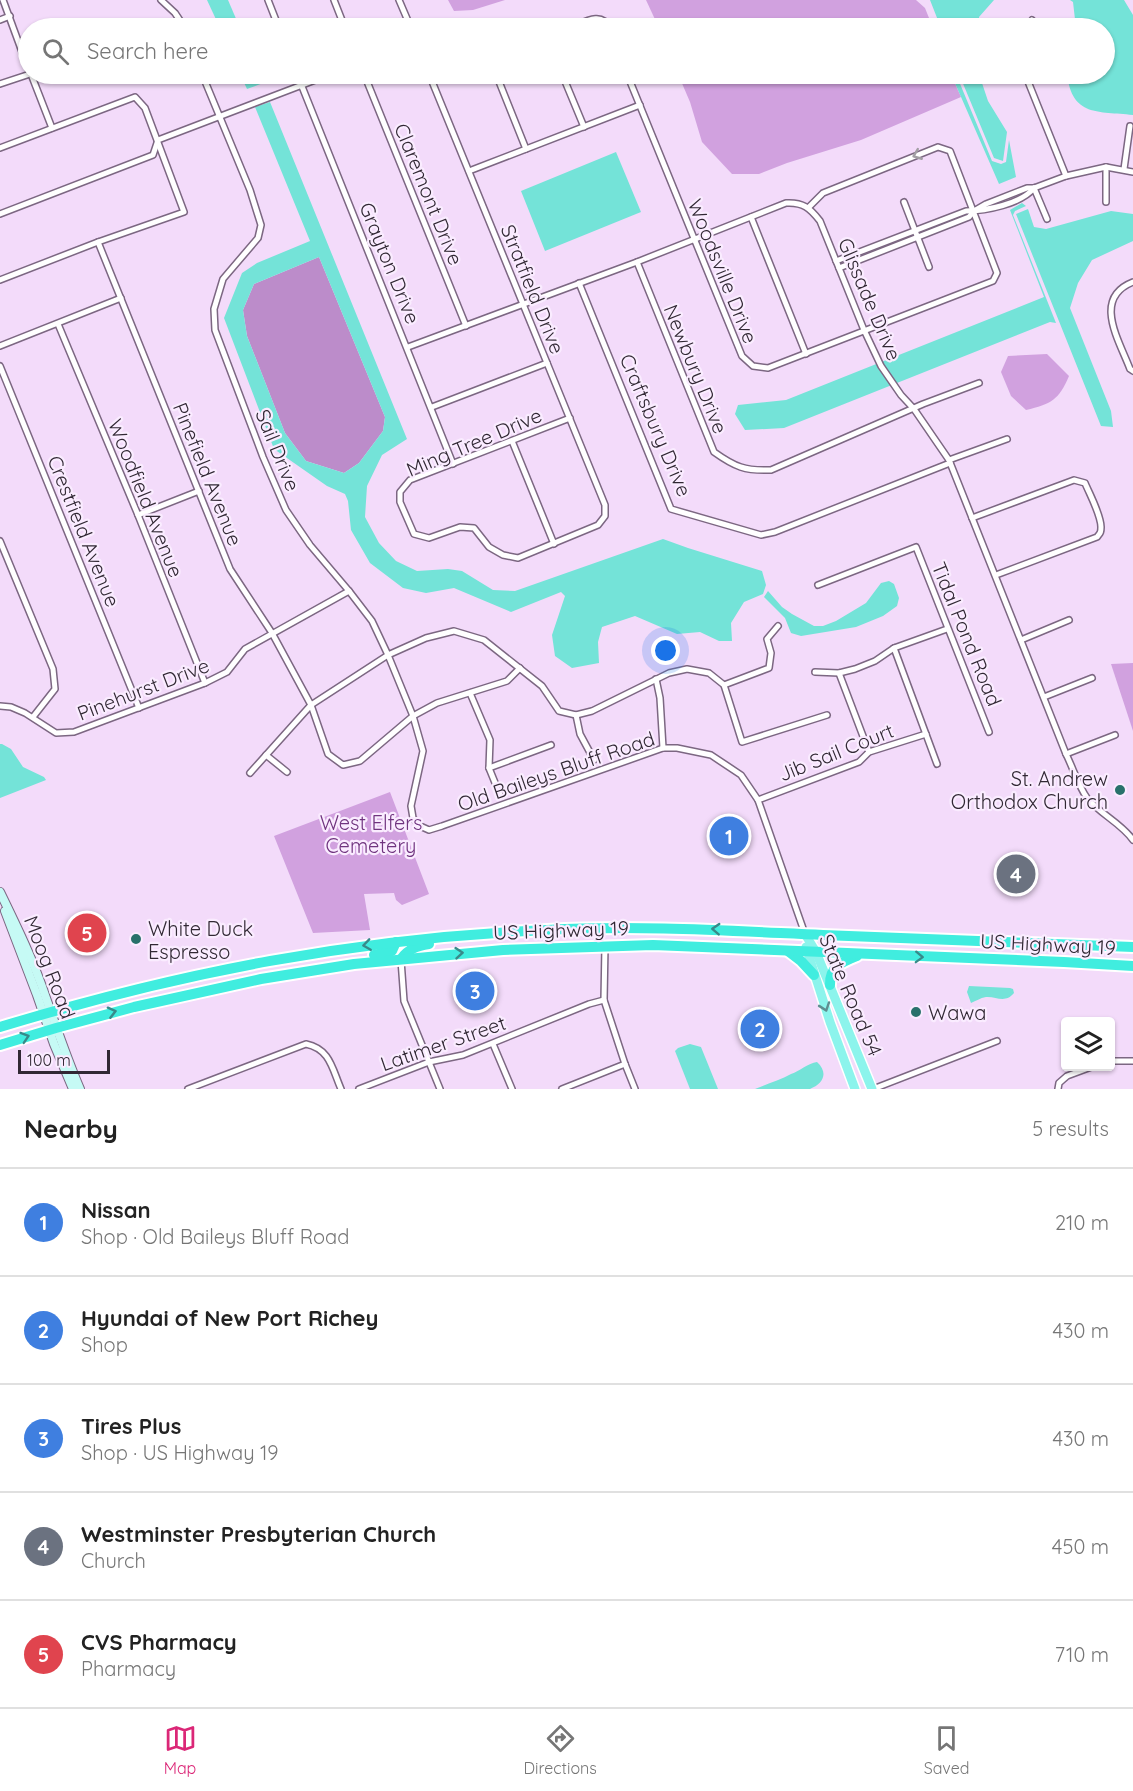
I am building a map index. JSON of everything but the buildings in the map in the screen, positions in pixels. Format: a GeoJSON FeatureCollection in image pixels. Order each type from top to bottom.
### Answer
{"type":"FeatureCollection","features":[{"type":"Feature","properties":{"kind":"highway","name":"US Highway 19"},"geometry":{"type":"LineString","coordinates":[[0,1027],[130,990],[214,971],[306,954],[488,933],[640,928],[703,929],[1133,947]]}},
{"type":"Feature","properties":{"kind":"highway"},"geometry":{"type":"LineString","coordinates":[[401,959],[409,950],[420,945],[462,940],[488,933]]}},
{"type":"Feature","properties":{"kind":"highway"},"geometry":{"type":"LineString","coordinates":[[296,973],[303,966],[385,954],[392,951],[396,942]]}},
{"type":"Feature","properties":{"kind":"highway","name":"US Highway 19"},"geometry":{"type":"LineString","coordinates":[[0,1045],[177,996],[296,973],[493,950],[653,945],[1133,966]]}},
{"type":"Feature","properties":{"kind":"highway"},"geometry":{"type":"LineString","coordinates":[[785,950],[801,961],[814,975]]}},
{"type":"Feature","properties":{"kind":"highway"},"geometry":{"type":"LineString","coordinates":[[830,985],[831,976],[838,965],[861,954]]}},
{"type":"Feature","properties":{"kind":"highway"},"geometry":{"type":"LineString","coordinates":[[1064,962],[1104,958],[1133,959]]}},
{"type":"Feature","properties":{"kind":"main road","name":"State Road 54"},"geometry":{"type":"LineString","coordinates":[[805,934],[811,952],[814,975],[855,1089]]}},
{"type":"Feature","properties":{"kind":"main road","name":"State Road 54"},"geometry":{"type":"LineString","coordinates":[[811,952],[830,985],[872,1089]]}},
{"type":"Feature","properties":{"kind":"street"},"geometry":{"type":"LineString","coordinates":[[3,0],[18,39]]}},
{"type":"Feature","properties":{"kind":"street"},"geometry":{"type":"LineString","coordinates":[[161,0],[178,18]]}},
{"type":"Feature","properties":{"kind":"street"},"geometry":{"type":"LineString","coordinates":[[268,0],[275,18]]}},
{"type":"Feature","properties":{"kind":"street"},"geometry":{"type":"LineString","coordinates":[[334,0],[341,18]]}},
{"type":"Feature","properties":{"kind":"street"},"geometry":{"type":"LineString","coordinates":[[399,0],[407,18]]}},
{"type":"Feature","properties":{"kind":"street"},"geometry":{"type":"LineString","coordinates":[[0,20],[10,16]]}},
{"type":"Feature","properties":{"kind":"street"},"geometry":{"type":"LineString","coordinates":[[0,84],[18,78]]}},
{"type":"Feature","properties":{"kind":"street"},"geometry":{"type":"LineString","coordinates":[[34,84],[52,128]]}},
{"type":"Feature","properties":{"kind":"street","name":"Sail Drive"},"geometry":{"type":"LineString","coordinates":[[206,84],[250,190],[261,225],[258,238],[223,279],[214,309],[215,330],[263,457],[286,510],[310,545],[372,621],[388,655],[413,716],[423,752],[411,806],[413,818],[420,826]]}},
{"type":"Feature","properties":{"kind":"street"},"geometry":{"type":"LineString","coordinates":[[158,140],[301,84]]}},
{"type":"Feature","properties":{"kind":"street","name":"Grayton Drive"},"geometry":{"type":"LineString","coordinates":[[301,84],[453,464]]}},
{"type":"Feature","properties":{"kind":"street","name":"Claremont Drive"},"geometry":{"type":"LineString","coordinates":[[368,84],[466,326]]}},
{"type":"Feature","properties":{"kind":"street","name":"Stratfield Drive"},"geometry":{"type":"LineString","coordinates":[[434,84],[605,505],[604,516],[598,525],[554,544]]}},
{"type":"Feature","properties":{"kind":"street"},"geometry":{"type":"LineString","coordinates":[[500,84],[526,149]]}},
{"type":"Feature","properties":{"kind":"street"},"geometry":{"type":"LineString","coordinates":[[566,84],[584,127]]}},
{"type":"Feature","properties":{"kind":"street","name":"Woodsville Drive"},"geometry":{"type":"LineString","coordinates":[[631,84],[741,356],[753,366],[768,368],[806,354],[993,281],[997,273],[950,151],[938,147],[823,193],[809,207]]}},
{"type":"Feature","properties":{"kind":"street"},"geometry":{"type":"LineString","coordinates":[[1029,84],[1066,176]]}},
{"type":"Feature","properties":{"kind":"street"},"geometry":{"type":"LineString","coordinates":[[0,148],[135,97],[145,108],[184,212],[0,280]]}},
{"type":"Feature","properties":{"kind":"street"},"geometry":{"type":"LineString","coordinates":[[469,171],[640,105]]}},
{"type":"Feature","properties":{"kind":"street"},"geometry":{"type":"LineString","coordinates":[[1124,169],[1130,126]]}},
{"type":"Feature","properties":{"kind":"street"},"geometry":{"type":"LineString","coordinates":[[0,214],[153,155],[158,140]]}},
{"type":"Feature","properties":{"kind":"street"},"geometry":{"type":"LineString","coordinates":[[1106,167],[1106,202]]}},
{"type":"Feature","properties":{"kind":"street"},"geometry":{"type":"LineString","coordinates":[[839,268],[966,211],[974,211],[1027,188],[1106,167],[1133,172]]}},
{"type":"Feature","properties":{"kind":"street"},"geometry":{"type":"LineString","coordinates":[[1034,188],[1047,219]]}},
{"type":"Feature","properties":{"kind":"street"},"geometry":{"type":"LineString","coordinates":[[904,202],[929,267]]}},
{"type":"Feature","properties":{"kind":"street"},"geometry":{"type":"LineString","coordinates":[[408,347],[637,262],[786,203],[798,203],[809,207]]}},
{"type":"Feature","properties":{"kind":"street","name":"Glissade Drive"},"geometry":{"type":"LineString","coordinates":[[809,207],[820,221],[874,353],[890,380],[914,409],[950,461],[1066,754],[1087,797],[1126,830],[1133,840]]}},
{"type":"Feature","properties":{"kind":"street"},"geometry":{"type":"LineString","coordinates":[[751,217],[806,354]]}},
{"type":"Feature","properties":{"kind":"street","name":"Pinefield Avenue"},"geometry":{"type":"LineString","coordinates":[[98,242],[230,569],[272,633],[311,705],[328,754],[343,765],[360,761],[413,716],[437,703],[507,681],[520,668]]}},
{"type":"Feature","properties":{"kind":"street"},"geometry":{"type":"LineString","coordinates":[[836,261],[857,253],[879,249]]}},
{"type":"Feature","properties":{"kind":"street"},"geometry":{"type":"LineString","coordinates":[[857,253],[860,260]]}},
{"type":"Feature","properties":{"kind":"street","name":"Newbury Drive"},"geometry":{"type":"LineString","coordinates":[[637,262],[714,453],[730,464],[752,471],[771,470],[979,383]]}},
{"type":"Feature","properties":{"kind":"street"},"geometry":{"type":"LineString","coordinates":[[1133,282],[1125,285],[1113,297],[1110,317],[1130,369],[1133,371]]}},
{"type":"Feature","properties":{"kind":"street","name":"Craftsbury Drive"},"geometry":{"type":"LineString","coordinates":[[579,283],[671,509],[761,535],[775,532],[950,461]]}},
{"type":"Feature","properties":{"kind":"street"},"geometry":{"type":"LineString","coordinates":[[0,346],[121,298]]}},
{"type":"Feature","properties":{"kind":"street","name":"Woodfield Avenue"},"geometry":{"type":"LineString","coordinates":[[58,324],[205,683]]}},
{"type":"Feature","properties":{"kind":"street"},"geometry":{"type":"LineString","coordinates":[[432,407],[547,363]]}},
{"type":"Feature","properties":{"kind":"street","name":"Crestfield Avenue"},"geometry":{"type":"LineString","coordinates":[[0,366],[140,708]]}},
{"type":"Feature","properties":{"kind":"street","name":"Ming Tree Drive"},"geometry":{"type":"LineString","coordinates":[[554,544],[518,558],[503,555],[489,547],[474,528],[460,527],[429,538],[414,534],[400,502],[400,492],[410,480],[570,418]]}},
{"type":"Feature","properties":{"kind":"street"},"geometry":{"type":"LineString","coordinates":[[950,461],[1007,439]]}},
{"type":"Feature","properties":{"kind":"street"},"geometry":{"type":"LineString","coordinates":[[512,441],[554,544]]}},
{"type":"Feature","properties":{"kind":"street"},"geometry":{"type":"LineString","coordinates":[[972,518],[1074,480],[1085,483],[1094,504],[1101,526],[1101,532],[1097,537],[996,575]]}},
{"type":"Feature","properties":{"kind":"street"},"geometry":{"type":"LineString","coordinates":[[138,515],[199,491]]}},
{"type":"Feature","properties":{"kind":"street"},"geometry":{"type":"LineString","coordinates":[[0,541],[53,669],[55,689],[33,717]]}},
{"type":"Feature","properties":{"kind":"street","name":"Tidal Pond Road"},"geometry":{"type":"LineString","coordinates":[[818,585],[916,547],[989,732]]}},
{"type":"Feature","properties":{"kind":"street","name":"Pinehurst Drive"},"geometry":{"type":"LineString","coordinates":[[0,706],[17,709],[56,733],[74,732],[205,683],[227,672],[245,649],[349,591]]}},
{"type":"Feature","properties":{"kind":"street"},"geometry":{"type":"LineString","coordinates":[[1021,640],[1069,620]]}},
{"type":"Feature","properties":{"kind":"street"},"geometry":{"type":"LineString","coordinates":[[724,685],[769,668],[771,653],[767,639],[778,626]]}},
{"type":"Feature","properties":{"kind":"street"},"geometry":{"type":"LineString","coordinates":[[815,672],[839,673],[855,669],[875,661],[894,648],[948,628]]}},
{"type":"Feature","properties":{"kind":"street"},"geometry":{"type":"LineString","coordinates":[[250,773],[311,705],[388,655],[426,638],[454,631],[484,639],[542,686],[559,711],[576,715],[592,711],[669,673],[687,669],[709,674],[724,685],[742,742],[827,715]]}},
{"type":"Feature","properties":{"kind":"street"},"geometry":{"type":"LineString","coordinates":[[894,648],[937,764]]}},
{"type":"Feature","properties":{"kind":"street"},"geometry":{"type":"LineString","coordinates":[[839,673],[869,753]]}},
{"type":"Feature","properties":{"kind":"street"},"geometry":{"type":"LineString","coordinates":[[1044,697],[1092,678]]}},
{"type":"Feature","properties":{"kind":"street"},"geometry":{"type":"LineString","coordinates":[[656,679],[660,698],[663,748]]}},
{"type":"Feature","properties":{"kind":"street"},"geometry":{"type":"LineString","coordinates":[[471,693],[490,740],[489,768],[500,795]]}},
{"type":"Feature","properties":{"kind":"street"},"geometry":{"type":"LineString","coordinates":[[576,715],[580,734],[594,760]]}},
{"type":"Feature","properties":{"kind":"street","name":"Jib Sail Court"},"geometry":{"type":"LineString","coordinates":[[758,800],[860,762],[869,753],[926,734]]}},
{"type":"Feature","properties":{"kind":"street"},"geometry":{"type":"LineString","coordinates":[[1066,754],[1115,735]]}},
{"type":"Feature","properties":{"kind":"street"},"geometry":{"type":"LineString","coordinates":[[489,768],[551,745]]}},
{"type":"Feature","properties":{"kind":"street","name":"Old Baileys Bluff Road"},"geometry":{"type":"LineString","coordinates":[[420,826],[429,830],[442,826],[663,748],[677,748],[711,755],[741,775],[758,800],[805,934]]}},
{"type":"Feature","properties":{"kind":"street"},"geometry":{"type":"LineString","coordinates":[[267,755],[287,772]]}},
{"type":"Feature","properties":{"kind":"street","name":"Moog Road"},"geometry":{"type":"LineString","coordinates":[[0,892],[20,932],[73,1089]]}},
{"type":"Feature","properties":{"kind":"street","name":"Moog Road"},"geometry":{"type":"LineString","coordinates":[[0,898],[47,1012]]}},
{"type":"Feature","properties":{"kind":"street"},"geometry":{"type":"LineString","coordinates":[[605,945],[604,1000],[635,1089]]}},
{"type":"Feature","properties":{"kind":"street"},"geometry":{"type":"LineString","coordinates":[[401,959],[404,1001],[440,1089]]}},
{"type":"Feature","properties":{"kind":"street","name":"Latimer Street"},"geometry":{"type":"LineString","coordinates":[[359,1089],[429,1062],[463,1055],[604,1000]]}},
{"type":"Feature","properties":{"kind":"street","name":"Moog Road"},"geometry":{"type":"LineString","coordinates":[[53,1029],[80,1089]]}},
{"type":"Feature","properties":{"kind":"street"},"geometry":{"type":"LineString","coordinates":[[872,1089],[997,1041]]}},
{"type":"Feature","properties":{"kind":"street"},"geometry":{"type":"LineString","coordinates":[[188,1089],[306,1044],[317,1047],[326,1054],[341,1089]]}},
{"type":"Feature","properties":{"kind":"street"},"geometry":{"type":"LineString","coordinates":[[493,1044],[512,1089]]}},
{"type":"Feature","properties":{"kind":"street"},"geometry":{"type":"LineString","coordinates":[[1115,1061],[1133,1061]]}},
{"type":"Feature","properties":{"kind":"street"},"geometry":{"type":"LineString","coordinates":[[562,1089],[625,1064]]}},
{"type":"Feature","properties":{"kind":"street"},"geometry":{"type":"LineString","coordinates":[[1058,1089],[1059,1083],[1067,1076],[1080,1071]]}},
{"type":"Feature","properties":{"kind":"green space"},"geometry":{"type":"Polygon","coordinates":[[[448,0],[505,0],[473,10],[454,11],[448,0]]]}},
{"type":"Feature","properties":{"kind":"green space"},"geometry":{"type":"Polygon","coordinates":[[[646,0],[916,0],[925,8],[929,18],[654,18],[646,0]]]}},
{"type":"Feature","properties":{"kind":"green space"},"geometry":{"type":"Polygon","coordinates":[[[682,84],[955,84],[961,97],[861,140],[759,174],[732,174],[702,142],[682,84]]]}},
{"type":"Feature","properties":{"kind":"green space"},"geometry":{"type":"Polygon","coordinates":[[[1047,354],[1069,376],[1062,391],[1053,400],[1042,406],[1026,410],[1011,396],[1001,372],[1008,356],[1047,354]]]}},
{"type":"Feature","properties":{"kind":"green space"},"geometry":{"type":"Polygon","coordinates":[[[1133,663],[1133,731],[1111,664],[1133,663]]]}},
{"type":"Feature","properties":{"kind":"green space","name":"West Elfers Cemetery"},"geometry":{"type":"Polygon","coordinates":[[[390,792],[429,894],[402,905],[396,900],[394,893],[364,894],[370,930],[313,933],[274,836],[390,792]]]}},
{"type":"Feature","properties":{"kind":"shaded area"},"geometry":{"type":"Polygon","coordinates":[[[207,0],[228,0],[236,18],[215,18],[207,0]]]}},
{"type":"Feature","properties":{"kind":"shaded area"},"geometry":{"type":"Polygon","coordinates":[[[930,0],[994,0],[979,18],[937,18],[930,0]]]}},
{"type":"Feature","properties":{"kind":"shaded area"},"geometry":{"type":"Polygon","coordinates":[[[1070,0],[1124,0],[1133,15],[1133,115],[1098,112],[1081,105],[1074,98],[1069,84],[1115,84],[1115,18],[1075,18],[1073,2],[1070,0]]]}},
{"type":"Feature","properties":{"kind":"shaded area"},"geometry":{"type":"Polygon","coordinates":[[[245,84],[260,84],[247,89],[245,84]]]}},
{"type":"Feature","properties":{"kind":"shaded area"},"geometry":{"type":"Polygon","coordinates":[[[955,84],[960,84],[992,161],[1001,164],[1006,162],[1009,140],[1016,177],[999,184],[955,84]]]}},
{"type":"Feature","properties":{"kind":"shaded area"},"geometry":{"type":"Polygon","coordinates":[[[963,84],[982,84],[988,101],[1007,132],[1003,161],[994,158],[963,84]]]}},
{"type":"Feature","properties":{"kind":"shaded area"},"geometry":{"type":"Polygon","coordinates":[[[270,102],[407,439],[382,455],[367,486],[365,517],[379,543],[396,561],[417,571],[448,569],[462,571],[493,590],[515,591],[663,539],[762,571],[766,585],[763,594],[744,602],[731,623],[732,641],[719,641],[700,632],[677,634],[635,616],[602,627],[598,642],[599,663],[572,668],[555,656],[552,635],[565,596],[561,592],[511,612],[454,588],[426,593],[403,588],[370,563],[351,530],[348,501],[345,494],[327,486],[274,449],[224,318],[242,273],[257,263],[310,241],[255,107],[270,102]],[[319,257],[254,284],[243,310],[247,336],[285,433],[306,461],[344,473],[359,463],[383,431],[385,417],[319,257]]]}},
{"type":"Feature","properties":{"kind":"shaded area"},"geometry":{"type":"Polygon","coordinates":[[[616,152],[641,212],[545,251],[521,191],[616,152]]]}},
{"type":"Feature","properties":{"kind":"shaded area"},"geometry":{"type":"Polygon","coordinates":[[[1022,203],[1026,206],[1015,211],[1013,215],[1056,323],[1050,322],[784,428],[745,430],[735,414],[738,405],[786,400],[1044,297],[1010,210],[1022,203]]]}},
{"type":"Feature","properties":{"kind":"shaded area"},"geometry":{"type":"Polygon","coordinates":[[[1028,209],[1034,227],[1046,229],[1111,211],[1133,214],[1133,241],[1092,260],[1078,283],[1070,308],[1111,411],[1113,427],[1101,426],[1016,214],[1028,209]]]}},
{"type":"Feature","properties":{"kind":"shaded area"},"geometry":{"type":"Polygon","coordinates":[[[319,257],[385,417],[383,431],[359,463],[344,473],[306,461],[285,433],[247,336],[243,310],[254,284],[319,257]]]}},
{"type":"Feature","properties":{"kind":"shaded area"},"geometry":{"type":"Polygon","coordinates":[[[889,581],[894,584],[899,598],[897,606],[883,616],[856,627],[801,636],[791,633],[785,618],[764,597],[768,591],[782,607],[792,614],[814,626],[823,626],[866,603],[881,583],[889,581]]]}},
{"type":"Feature","properties":{"kind":"shaded area"},"geometry":{"type":"Polygon","coordinates":[[[0,744],[11,749],[23,767],[46,780],[0,798],[0,744]]]}},
{"type":"Feature","properties":{"kind":"shaded area"},"geometry":{"type":"Polygon","coordinates":[[[969,986],[1010,988],[1014,993],[1007,998],[986,997],[971,1003],[967,992],[969,986]]]}},
{"type":"Feature","properties":{"kind":"shaded area"},"geometry":{"type":"Polygon","coordinates":[[[690,1044],[701,1047],[718,1089],[690,1089],[675,1051],[690,1044]]]}},
{"type":"Feature","properties":{"kind":"shaded area"},"geometry":{"type":"Polygon","coordinates":[[[817,1062],[823,1070],[823,1078],[810,1089],[755,1089],[810,1064],[817,1062]]]}},
{"type":"Feature","properties":{"kind":"place","name":"St. Andrew Orthodox Church"},"geometry":{"type":"Point","coordinates":[1120,790]}},
{"type":"Feature","properties":{"kind":"place","name":"Nissan"},"geometry":{"type":"Point","coordinates":[729,836]}},
{"type":"Feature","properties":{"kind":"place","name":"Westminster Presbyterian Church"},"geometry":{"type":"Point","coordinates":[1016,874]}},
{"type":"Feature","properties":{"kind":"place","name":"CVS Pharmacy"},"geometry":{"type":"Point","coordinates":[87,933]}},
{"type":"Feature","properties":{"kind":"place","name":"White Duck Espresso"},"geometry":{"type":"Point","coordinates":[136,939]}},
{"type":"Feature","properties":{"kind":"place","name":"Tires Plus"},"geometry":{"type":"Point","coordinates":[475,991]}},
{"type":"Feature","properties":{"kind":"place","name":"Wawa"},"geometry":{"type":"Point","coordinates":[916,1012]}},
{"type":"Feature","properties":{"kind":"place","name":"Hyundai of New Port Richey"},"geometry":{"type":"Point","coordinates":[760,1029]}}]}
